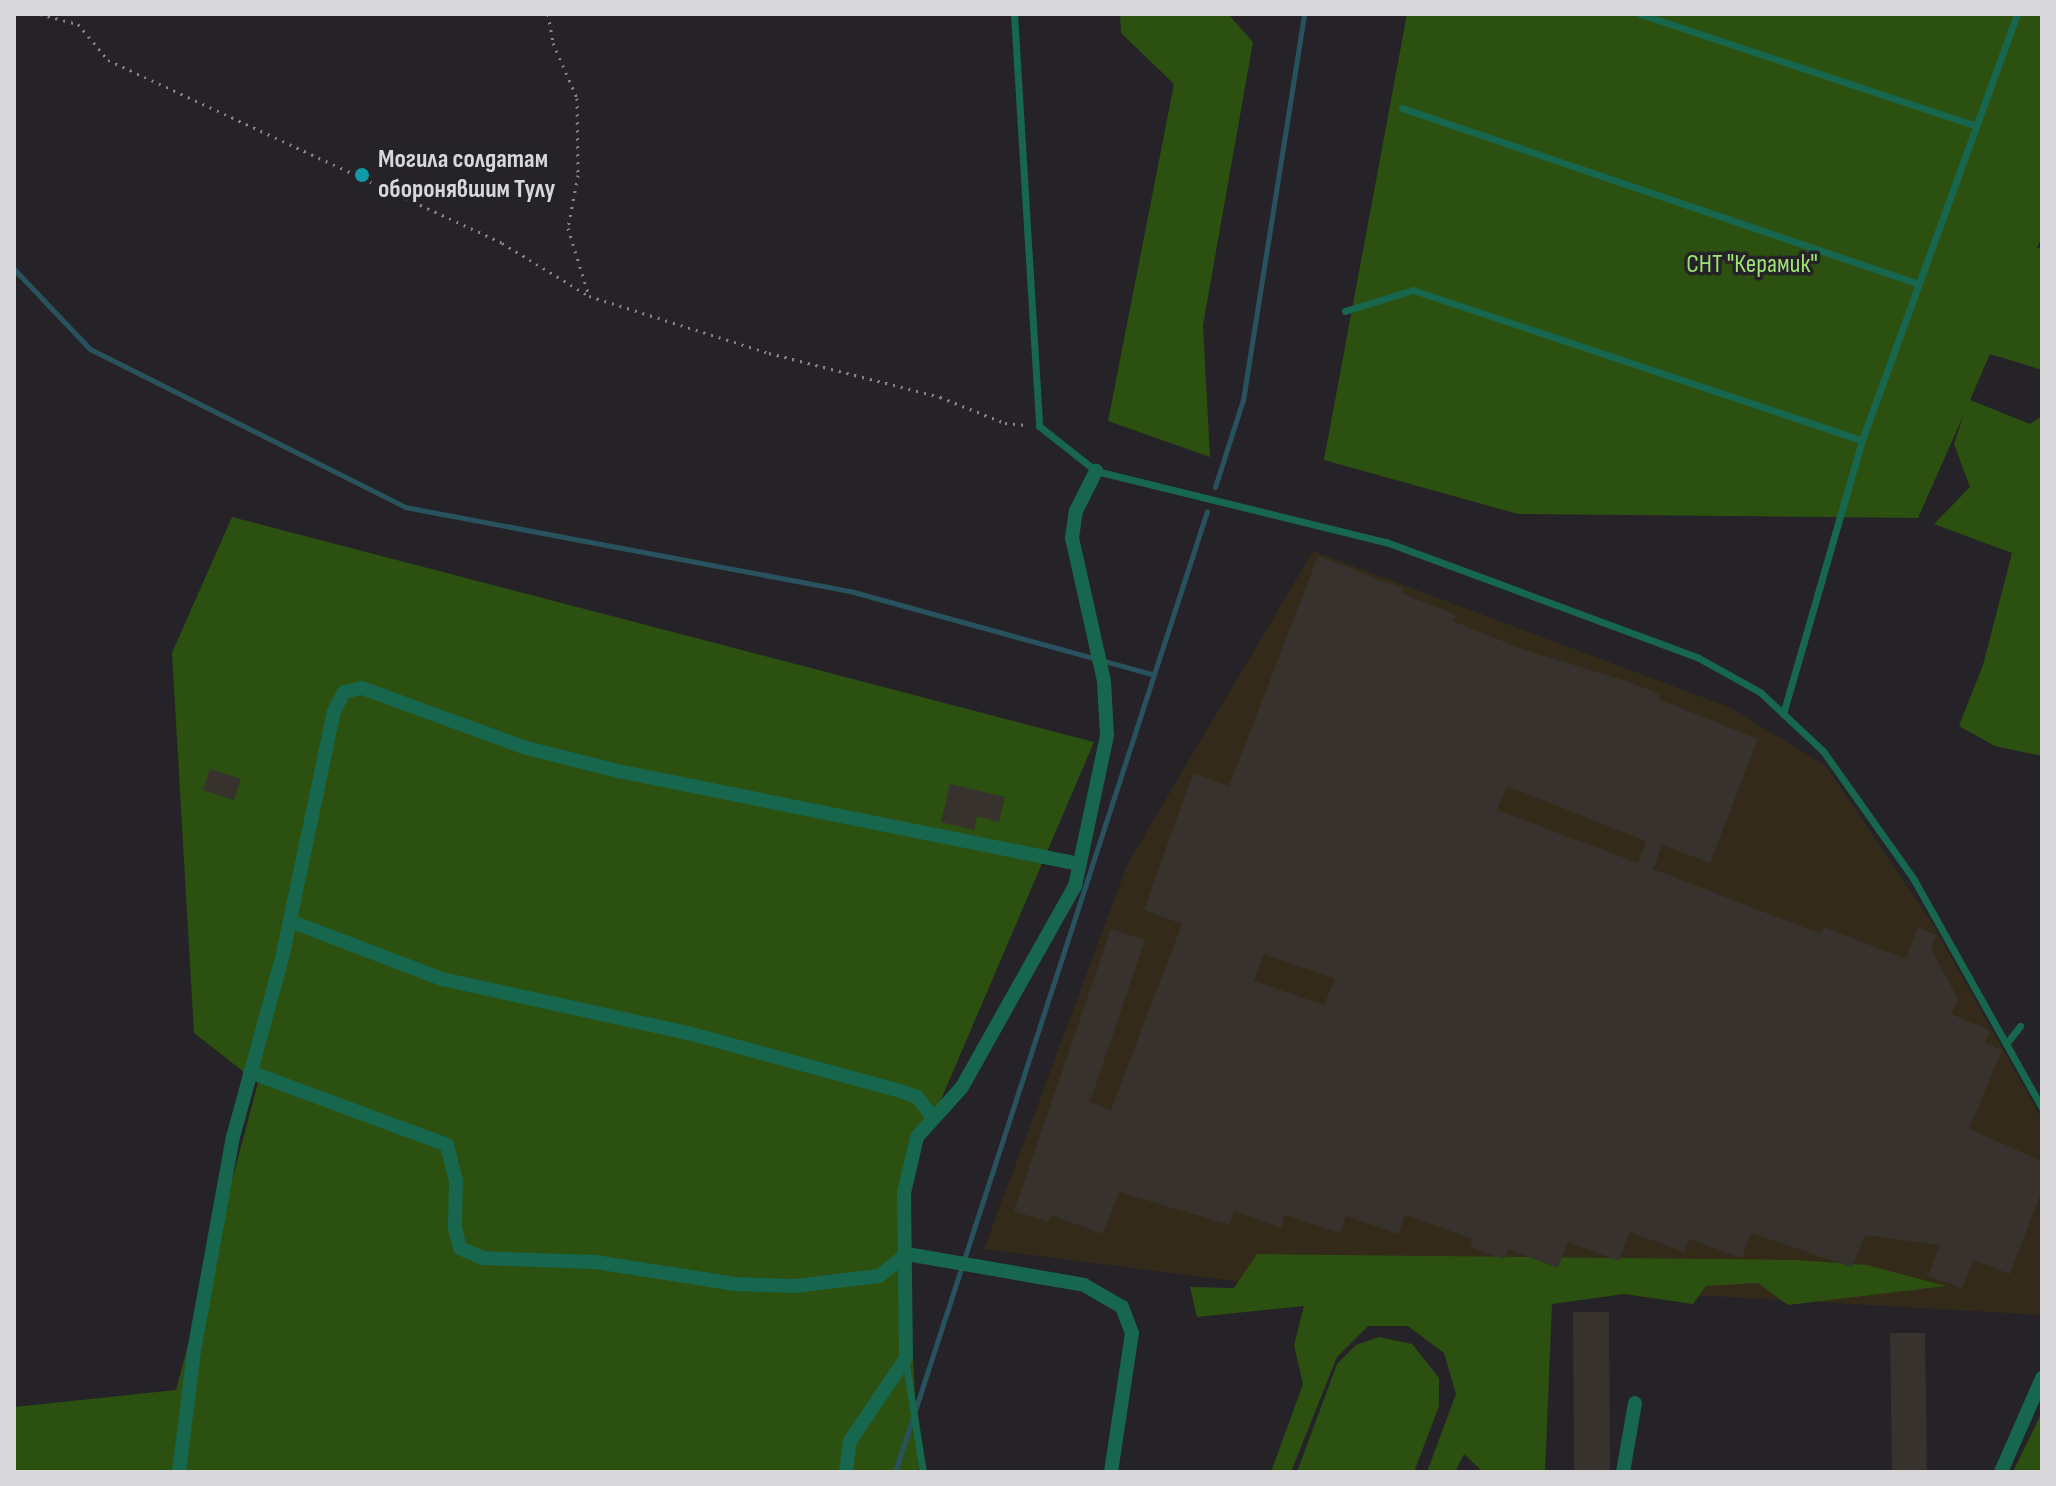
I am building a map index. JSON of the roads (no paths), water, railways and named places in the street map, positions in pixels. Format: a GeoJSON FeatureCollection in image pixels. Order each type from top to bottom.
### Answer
{"type":"FeatureCollection","features":[{"type":"Feature","properties":{"kind":"street"},"geometry":{"type":"LineString","coordinates":[[846,1472],[850,1441],[906,1358],[904,1193],[917,1137],[969,1076],[1064,910],[1080,864],[1108,715],[1072,538],[1076,511],[1096,471]]}},
{"type":"Feature","properties":{"kind":"street"},"geometry":{"type":"LineString","coordinates":[[179,1472],[212,1242],[250,1072],[290,921],[334,711],[351,688],[523,747],[618,771],[1080,864]]}},
{"type":"Feature","properties":{"kind":"street"},"geometry":{"type":"LineString","coordinates":[[290,921],[442,979],[643,1022],[903,1092],[917,1097],[932,1116]]}},
{"type":"Feature","properties":{"kind":"street"},"geometry":{"type":"LineString","coordinates":[[250,1072],[447,1145],[456,1180],[455,1228],[460,1248],[482,1258],[595,1262],[735,1284],[795,1286],[879,1276],[907,1254],[1084,1285],[1122,1307],[1132,1333],[1111,1472]]}},
{"type":"Feature","properties":{"kind":"street"},"geometry":{"type":"LineString","coordinates":[[2001,1472],[2042,1378]]}},
{"type":"Feature","properties":{"kind":"street"},"geometry":{"type":"LineString","coordinates":[[1623,1472],[1635,1403]]}},
{"type":"Feature","properties":{"kind":"lane"},"geometry":{"type":"LineString","coordinates":[[1014,14],[1039,426],[1096,471],[1386,542],[1697,657],[1760,692],[1823,751],[1913,878],[2042,1108]]}},
{"type":"Feature","properties":{"kind":"lane"},"geometry":{"type":"LineString","coordinates":[[1640,14],[1973,125]]}},
{"type":"Feature","properties":{"kind":"lane"},"geometry":{"type":"LineString","coordinates":[[1783,714],[1862,440],[1973,125],[2017,14]]}},
{"type":"Feature","properties":{"kind":"lane"},"geometry":{"type":"LineString","coordinates":[[1402,108],[1919,284]]}},
{"type":"Feature","properties":{"kind":"lane"},"geometry":{"type":"LineString","coordinates":[[1345,311],[1413,290],[1862,440]]}},
{"type":"Feature","properties":{"kind":"lane"},"geometry":{"type":"LineString","coordinates":[[2006,1044],[2020,1026]]}},
{"type":"Feature","properties":{"kind":"lane"},"geometry":{"type":"LineString","coordinates":[[906,1358],[909,1398],[923,1472]]}},
{"type":"Feature","properties":{"kind":"waterway"},"geometry":{"type":"LineString","coordinates":[[1215,487],[1243,400],[1304,14]]}},
{"type":"Feature","properties":{"kind":"waterway"},"geometry":{"type":"LineString","coordinates":[[14,269],[90,349],[405,507],[850,591],[1154,675]]}},
{"type":"Feature","properties":{"kind":"waterway"},"geometry":{"type":"LineString","coordinates":[[895,1472],[1207,511]]}},
{"type":"Feature","properties":{"kind":"place","name":"Могила солдатам оборонявшим Тулу"},"geometry":{"type":"Point","coordinates":[362,175]}},
{"type":"Feature","properties":{"kind":"park label","name":"СНТ \"Керамик\""},"geometry":{"type":"Point","coordinates":[1752,265]}}]}
